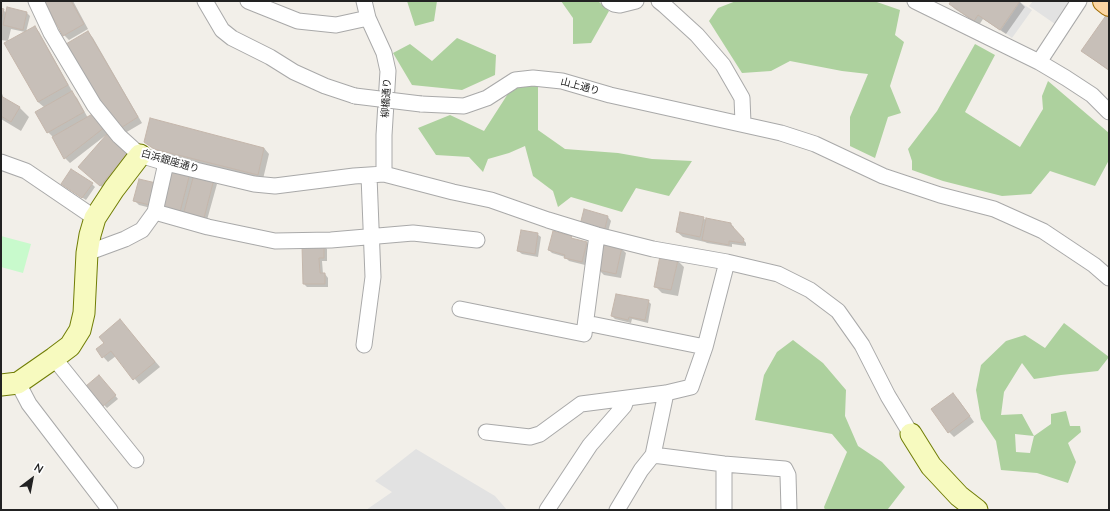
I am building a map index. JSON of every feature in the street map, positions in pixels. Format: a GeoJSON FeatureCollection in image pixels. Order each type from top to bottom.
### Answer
{"type":"FeatureCollection","features":[{"type":"Feature","properties":{"kind":"main road"},"geometry":{"type":"LineString","coordinates":[[1104,1],[1109,5]]}},
{"type":"Feature","properties":{"kind":"street","name":"白浜銀座通り"},"geometry":{"type":"LineString","coordinates":[[36,1],[51,33],[94,105],[119,136],[140,155],[166,163],[254,184],[275,186],[354,176],[377,175],[491,200],[597,235],[653,249],[727,262],[778,274],[810,290],[838,311],[862,345],[888,396],[911,434]]}},
{"type":"Feature","properties":{"kind":"street","name":"山上通り"},"geometry":{"type":"LineString","coordinates":[[205,1],[222,30],[232,38],[270,57],[294,72],[325,86],[355,96],[421,104],[464,106],[487,98],[515,80],[533,78],[562,81],[610,95],[742,123],[815,144],[890,179],[940,195],[994,209],[1043,232],[1094,265],[1109,278]]}},
{"type":"Feature","properties":{"kind":"street"},"geometry":{"type":"LineString","coordinates":[[248,1],[298,21],[336,25],[368,18]]}},
{"type":"Feature","properties":{"kind":"street","name":"柳橋通り"},"geometry":{"type":"LineString","coordinates":[[364,1],[368,18],[384,53],[388,71],[384,135],[377,175],[372,237],[373,277],[364,346]]}},
{"type":"Feature","properties":{"kind":"street"},"geometry":{"type":"LineString","coordinates":[[609,1],[620,5],[636,1]]}},
{"type":"Feature","properties":{"kind":"street"},"geometry":{"type":"LineString","coordinates":[[659,1],[697,35],[723,64],[742,98],[742,123]]}},
{"type":"Feature","properties":{"kind":"street"},"geometry":{"type":"LineString","coordinates":[[915,1],[1039,62],[1092,95],[1109,112]]}},
{"type":"Feature","properties":{"kind":"street"},"geometry":{"type":"LineString","coordinates":[[1039,62],[1079,1]]}},
{"type":"Feature","properties":{"kind":"street"},"geometry":{"type":"LineString","coordinates":[[110,510],[30,404],[9,384],[54,358],[70,346],[80,330],[84,313],[87,253],[95,218],[114,189],[140,155]]}},
{"type":"Feature","properties":{"kind":"street"},"geometry":{"type":"LineString","coordinates":[[1,162],[26,171],[95,218]]}},
{"type":"Feature","properties":{"kind":"street"},"geometry":{"type":"LineString","coordinates":[[87,253],[125,239],[142,230],[154,212],[166,163]]}},
{"type":"Feature","properties":{"kind":"street"},"geometry":{"type":"LineString","coordinates":[[154,212],[208,227],[275,241],[372,237],[414,233],[477,240]]}},
{"type":"Feature","properties":{"kind":"street"},"geometry":{"type":"LineString","coordinates":[[460,310],[584,334],[597,235]]}},
{"type":"Feature","properties":{"kind":"street"},"geometry":{"type":"LineString","coordinates":[[486,432],[530,436],[540,434],[581,404],[666,393],[691,387],[705,346],[727,262]]}},
{"type":"Feature","properties":{"kind":"street"},"geometry":{"type":"LineString","coordinates":[[586,323],[705,346]]}},
{"type":"Feature","properties":{"kind":"street"},"geometry":{"type":"LineString","coordinates":[[54,358],[136,460]]}},
{"type":"Feature","properties":{"kind":"street"},"geometry":{"type":"LineString","coordinates":[[617,510],[641,470],[654,455],[666,393]]}},
{"type":"Feature","properties":{"kind":"street"},"geometry":{"type":"LineString","coordinates":[[547,510],[590,445],[624,406],[627,398]]}},
{"type":"Feature","properties":{"kind":"street"},"geometry":{"type":"LineString","coordinates":[[911,434],[931,466],[959,496],[977,510]]}},
{"type":"Feature","properties":{"kind":"street"},"geometry":{"type":"LineString","coordinates":[[654,455],[724,464],[785,469],[788,475],[789,510]]}},
{"type":"Feature","properties":{"kind":"street"},"geometry":{"type":"LineString","coordinates":[[724,464],[724,510]]}},
{"type":"Feature","properties":{"kind":"green space"},"geometry":{"type":"Polygon","coordinates":[[[407,1],[437,1],[434,21],[415,26],[407,1]]]}},
{"type":"Feature","properties":{"kind":"green space"},"geometry":{"type":"Polygon","coordinates":[[[561,1],[598,1],[609,11],[591,43],[573,44],[573,18],[561,1]]]}},
{"type":"Feature","properties":{"kind":"green space"},"geometry":{"type":"Polygon","coordinates":[[[736,1],[874,1],[900,10],[895,35],[904,42],[890,86],[901,113],[888,117],[875,158],[850,146],[850,117],[868,74],[842,71],[790,61],[771,71],[742,73],[709,21],[718,8],[736,1]]]}},
{"type":"Feature","properties":{"kind":"green space"},"geometry":{"type":"Polygon","coordinates":[[[457,38],[496,55],[495,75],[462,90],[412,85],[393,53],[410,44],[432,61],[457,38]]]}},
{"type":"Feature","properties":{"kind":"green space"},"geometry":{"type":"Polygon","coordinates":[[[975,44],[995,55],[965,112],[1020,147],[1043,109],[1042,96],[1048,81],[1109,133],[1109,160],[1095,186],[1050,171],[1031,194],[1002,196],[943,181],[912,170],[912,161],[908,149],[937,111],[975,44]]]}},
{"type":"Feature","properties":{"kind":"green space"},"geometry":{"type":"Polygon","coordinates":[[[538,84],[538,130],[565,149],[618,153],[652,159],[692,161],[669,196],[636,188],[622,212],[571,197],[558,207],[553,191],[533,176],[525,146],[509,153],[488,159],[483,172],[469,157],[436,155],[418,128],[450,115],[484,131],[511,89],[538,84]]]}},
{"type":"Feature","properties":{"kind":"green space"},"geometry":{"type":"Polygon","coordinates":[[[1,236],[31,244],[23,273],[1,267],[1,236]]]}},
{"type":"Feature","properties":{"kind":"green space"},"geometry":{"type":"Polygon","coordinates":[[[1064,323],[1109,357],[1098,371],[1034,379],[1022,363],[1004,392],[1001,415],[1022,414],[1034,436],[1051,424],[1051,414],[1066,411],[1070,426],[1080,426],[1081,432],[1068,443],[1076,462],[1068,483],[1037,473],[1001,470],[996,441],[981,419],[976,390],[981,365],[1006,341],[1025,335],[1045,348],[1064,323]],[[1015,434],[1016,452],[1030,453],[1034,436],[1015,434]]]}},
{"type":"Feature","properties":{"kind":"green space"},"geometry":{"type":"Polygon","coordinates":[[[793,340],[823,363],[846,390],[845,416],[858,446],[882,462],[905,487],[888,509],[889,510],[825,510],[824,507],[847,452],[832,434],[755,420],[764,375],[777,352],[793,340]]]}},
{"type":"Feature","properties":{"kind":"shaded area"},"geometry":{"type":"Polygon","coordinates":[[[1033,1],[1071,1],[1055,24],[1029,6],[1033,1]]]}},
{"type":"Feature","properties":{"kind":"shaded area"},"geometry":{"type":"Polygon","coordinates":[[[1020,2],[1032,10],[1012,38],[1001,30],[1020,2]]]}},
{"type":"Feature","properties":{"kind":"shaded area"},"geometry":{"type":"Polygon","coordinates":[[[416,449],[495,496],[507,510],[366,510],[392,492],[375,481],[416,449]]]}},
{"type":"Feature","properties":{"kind":"building"},"geometry":{"type":"Polygon","coordinates":[[[44,1],[71,1],[84,24],[63,36],[44,1]]]}},
{"type":"Feature","properties":{"kind":"building"},"geometry":{"type":"Polygon","coordinates":[[[951,1],[1020,1],[1000,30],[978,15],[974,21],[949,4],[951,1]]]}},
{"type":"Feature","properties":{"kind":"building"},"geometry":{"type":"Polygon","coordinates":[[[7,7],[27,12],[23,30],[3,25],[7,7]]]}},
{"type":"Feature","properties":{"kind":"building"},"geometry":{"type":"Polygon","coordinates":[[[1,8],[4,9],[1,22],[1,8]]]}},
{"type":"Feature","properties":{"kind":"building"},"geometry":{"type":"Polygon","coordinates":[[[1107,14],[1109,15],[1109,70],[1081,51],[1107,14]]]}},
{"type":"Feature","properties":{"kind":"building"},"geometry":{"type":"Polygon","coordinates":[[[35,26],[68,85],[38,102],[4,43],[35,26]]]}},
{"type":"Feature","properties":{"kind":"building"},"geometry":{"type":"Polygon","coordinates":[[[88,31],[138,117],[119,129],[111,121],[66,44],[88,31]]]}},
{"type":"Feature","properties":{"kind":"building"},"geometry":{"type":"Polygon","coordinates":[[[72,91],[84,112],[47,133],[35,112],[72,91]]]}},
{"type":"Feature","properties":{"kind":"building"},"geometry":{"type":"Polygon","coordinates":[[[1,96],[20,107],[11,122],[1,116],[1,96]]]}},
{"type":"Feature","properties":{"kind":"building"},"geometry":{"type":"Polygon","coordinates":[[[96,112],[105,127],[64,159],[52,137],[96,112]]]}},
{"type":"Feature","properties":{"kind":"building"},"geometry":{"type":"Polygon","coordinates":[[[150,118],[264,148],[258,175],[154,149],[144,142],[150,118]]]}},
{"type":"Feature","properties":{"kind":"building"},"geometry":{"type":"Polygon","coordinates":[[[107,134],[129,152],[100,186],[78,167],[107,134]]]}},
{"type":"Feature","properties":{"kind":"building"},"geometry":{"type":"Polygon","coordinates":[[[170,168],[190,173],[180,212],[160,207],[170,168]]]}},
{"type":"Feature","properties":{"kind":"building"},"geometry":{"type":"Polygon","coordinates":[[[71,169],[93,183],[82,198],[61,184],[71,169]]]}},
{"type":"Feature","properties":{"kind":"building"},"geometry":{"type":"Polygon","coordinates":[[[194,174],[214,179],[204,218],[184,212],[194,174]]]}},
{"type":"Feature","properties":{"kind":"building"},"geometry":{"type":"Polygon","coordinates":[[[139,179],[156,183],[150,205],[133,201],[139,179]]]}},
{"type":"Feature","properties":{"kind":"building"},"geometry":{"type":"Polygon","coordinates":[[[584,209],[608,216],[604,232],[580,225],[584,209]]]}},
{"type":"Feature","properties":{"kind":"building"},"geometry":{"type":"Polygon","coordinates":[[[680,212],[704,217],[700,237],[676,232],[680,212]]]}},
{"type":"Feature","properties":{"kind":"building"},"geometry":{"type":"Polygon","coordinates":[[[706,218],[731,223],[731,225],[744,239],[743,243],[729,241],[729,245],[702,240],[706,218]]]}},
{"type":"Feature","properties":{"kind":"building"},"geometry":{"type":"Polygon","coordinates":[[[521,230],[538,233],[535,254],[517,251],[521,230]]]}},
{"type":"Feature","properties":{"kind":"building"},"geometry":{"type":"Polygon","coordinates":[[[553,231],[587,242],[582,262],[564,258],[565,255],[548,250],[553,231]]]}},
{"type":"Feature","properties":{"kind":"building"},"geometry":{"type":"Polygon","coordinates":[[[604,243],[622,247],[616,274],[598,270],[604,243]]]}},
{"type":"Feature","properties":{"kind":"building"},"geometry":{"type":"Polygon","coordinates":[[[324,244],[324,258],[319,258],[320,273],[325,273],[325,284],[303,284],[302,245],[324,244]]]}},
{"type":"Feature","properties":{"kind":"building"},"geometry":{"type":"Polygon","coordinates":[[[660,256],[678,260],[671,290],[654,287],[660,256]]]}},
{"type":"Feature","properties":{"kind":"building"},"geometry":{"type":"Polygon","coordinates":[[[616,294],[649,300],[645,320],[629,317],[628,320],[611,316],[616,294]]]}},
{"type":"Feature","properties":{"kind":"building"},"geometry":{"type":"Polygon","coordinates":[[[120,319],[155,362],[133,380],[111,351],[102,358],[96,349],[104,343],[99,337],[120,319]]]}},
{"type":"Feature","properties":{"kind":"building"},"geometry":{"type":"Polygon","coordinates":[[[99,375],[116,395],[103,406],[86,386],[99,375]]]}},
{"type":"Feature","properties":{"kind":"building"},"geometry":{"type":"Polygon","coordinates":[[[953,393],[970,416],[948,433],[931,409],[953,393]]]}}]}
